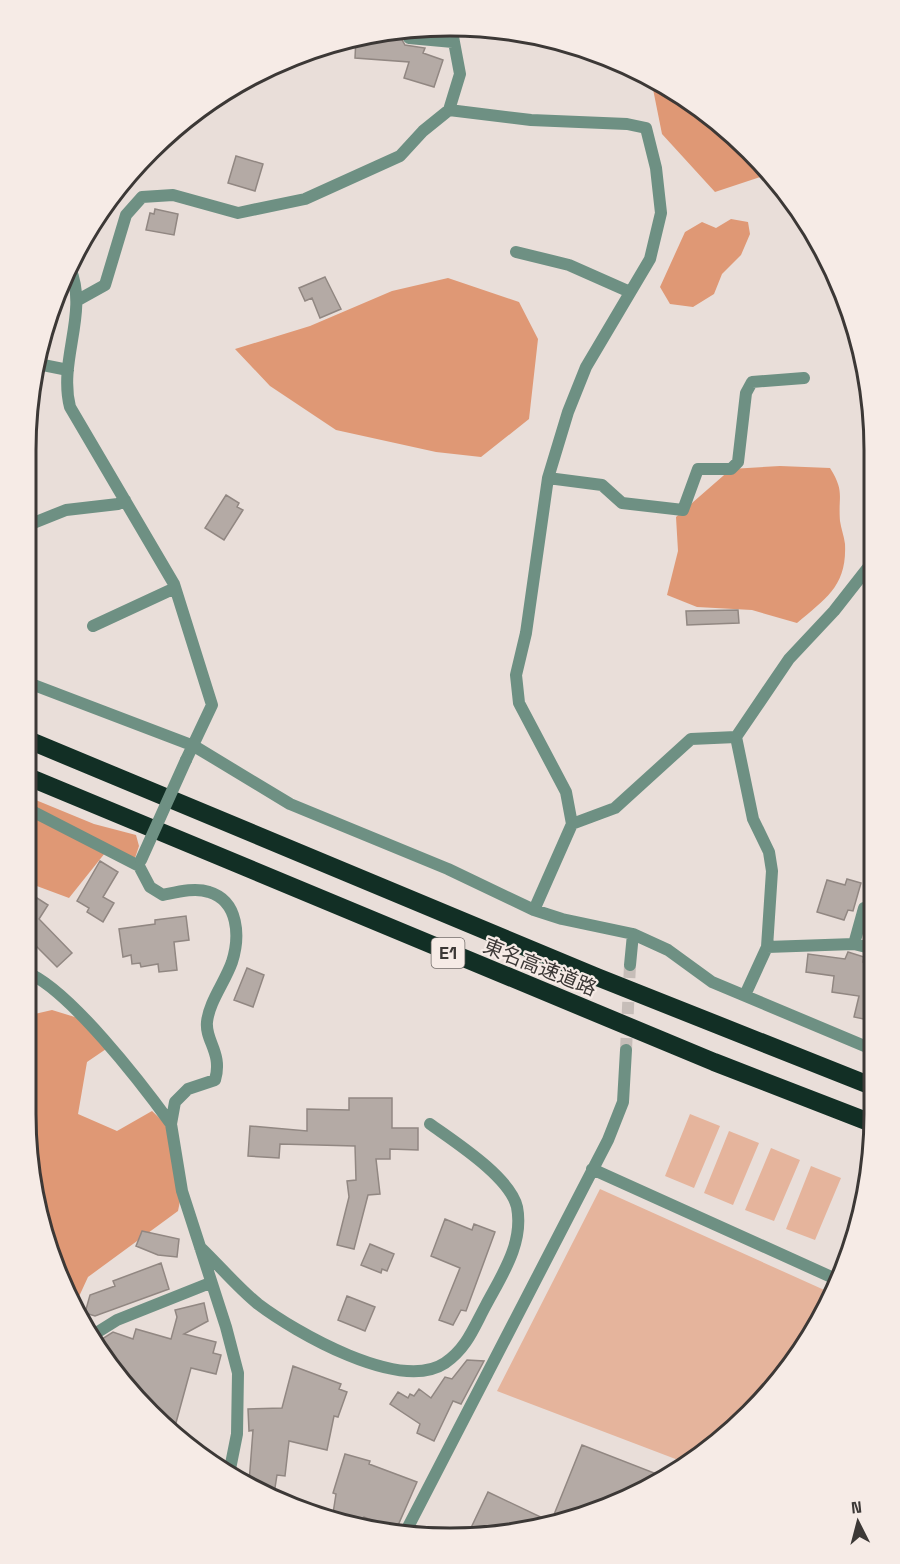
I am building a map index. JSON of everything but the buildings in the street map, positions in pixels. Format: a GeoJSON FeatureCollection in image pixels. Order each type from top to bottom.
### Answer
{"type":"FeatureCollection","features":[{"type":"Feature","properties":{"kind":"highway","name":"東名高速道路"},"geometry":{"type":"LineString","coordinates":[[36,743],[597,977],[864,1082]]}},
{"type":"Feature","properties":{"kind":"highway","name":"東名高速道路"},"geometry":{"type":"LineString","coordinates":[[36,780],[647,1035],[864,1120]]}},
{"type":"Feature","properties":{"kind":"street"},"geometry":{"type":"LineString","coordinates":[[78,300],[105,285],[126,215],[142,197],[173,195],[238,213],[304,199],[400,156],[423,131],[448,111],[460,74],[452,36]]}},
{"type":"Feature","properties":{"kind":"street"},"geometry":{"type":"LineString","coordinates":[[412,38],[453,42]]}},
{"type":"Feature","properties":{"kind":"street"},"geometry":{"type":"LineString","coordinates":[[448,111],[531,120],[627,124],[646,128],[656,168],[661,213],[650,259],[586,367],[568,412],[548,478],[526,633],[516,675],[519,703],[566,792],[572,824],[534,910]]}},
{"type":"Feature","properties":{"kind":"street"},"geometry":{"type":"LineString","coordinates":[[516,252],[569,266],[630,292]]}},
{"type":"Feature","properties":{"kind":"street"},"geometry":{"type":"LineString","coordinates":[[73,280],[78,300],[66,392],[70,407],[175,588],[212,705],[140,863]]}},
{"type":"Feature","properties":{"kind":"street"},"geometry":{"type":"LineString","coordinates":[[45,365],[68,370]]}},
{"type":"Feature","properties":{"kind":"street"},"geometry":{"type":"LineString","coordinates":[[548,478],[602,485],[622,503],[683,510],[698,469],[731,469],[738,462],[746,393],[752,382],[804,378]]}},
{"type":"Feature","properties":{"kind":"street"},"geometry":{"type":"LineString","coordinates":[[36,522],[66,510],[118,504],[125,500]]}},
{"type":"Feature","properties":{"kind":"street"},"geometry":{"type":"LineString","coordinates":[[744,995],[767,947],[772,871],[769,852],[753,819],[736,737],[789,659],[834,611],[864,573]]}},
{"type":"Feature","properties":{"kind":"street"},"geometry":{"type":"LineString","coordinates":[[93,626],[175,588]]}},
{"type":"Feature","properties":{"kind":"street"},"geometry":{"type":"LineString","coordinates":[[36,686],[194,746],[290,804],[448,869],[534,910],[562,919],[633,934],[668,950],[712,982],[864,1046]]}},
{"type":"Feature","properties":{"kind":"street"},"geometry":{"type":"LineString","coordinates":[[572,824],[615,808],[691,739],[736,737]]}},
{"type":"Feature","properties":{"kind":"street"},"geometry":{"type":"LineString","coordinates":[[36,813],[140,863],[150,887],[163,895],[185,890],[209,892],[228,902],[238,928],[232,963],[206,1024],[219,1067],[215,1080],[188,1089],[175,1102],[171,1124],[182,1191],[226,1327],[238,1373],[237,1434],[231,1465]]}},
{"type":"Feature","properties":{"kind":"street"},"geometry":{"type":"LineString","coordinates":[[854,944],[864,908]]}},
{"type":"Feature","properties":{"kind":"street"},"geometry":{"type":"LineString","coordinates":[[630,965],[633,934]]}},
{"type":"Feature","properties":{"kind":"street"},"geometry":{"type":"LineString","coordinates":[[767,947],[854,944],[864,946]]}},
{"type":"Feature","properties":{"kind":"street"},"geometry":{"type":"LineString","coordinates":[[36,976],[66,1001],[138,1079],[171,1124]]}},
{"type":"Feature","properties":{"kind":"street"},"geometry":{"type":"LineString","coordinates":[[409,1525],[608,1140],[623,1102],[626,1050]]}},
{"type":"Feature","properties":{"kind":"street"},"geometry":{"type":"LineString","coordinates":[[199,1246],[258,1304],[339,1353],[381,1367],[419,1369],[443,1365],[463,1349],[505,1270],[516,1245],[517,1206],[494,1171],[430,1124]]}},
{"type":"Feature","properties":{"kind":"street"},"geometry":{"type":"LineString","coordinates":[[592,1168],[830,1276]]}},
{"type":"Feature","properties":{"kind":"street"},"geometry":{"type":"LineString","coordinates":[[98,1332],[117,1320],[210,1283]]}},
{"type":"Feature","properties":{"kind":"shaded area"},"geometry":{"type":"Polygon","coordinates":[[[653,89],[680,106],[723,139],[761,177],[715,192],[662,134],[653,89]]]}},
{"type":"Feature","properties":{"kind":"shaded area"},"geometry":{"type":"Polygon","coordinates":[[[731,219],[748,222],[750,234],[741,255],[722,274],[714,294],[693,307],[670,304],[660,287],[685,232],[702,222],[716,228],[731,219]]]}},
{"type":"Feature","properties":{"kind":"shaded area"},"geometry":{"type":"Polygon","coordinates":[[[448,278],[519,302],[538,339],[529,419],[481,457],[436,452],[336,430],[270,386],[235,349],[310,326],[392,291],[448,278]]]}},
{"type":"Feature","properties":{"kind":"shaded area"},"geometry":{"type":"Polygon","coordinates":[[[780,466],[830,468],[838,483],[845,558],[833,590],[797,623],[752,610],[697,607],[667,595],[678,551],[676,517],[731,469],[780,466]]]}},
{"type":"Feature","properties":{"kind":"shaded area"},"geometry":{"type":"Polygon","coordinates":[[[36,800],[94,824],[136,835],[139,846],[135,858],[105,853],[69,898],[36,886],[36,800]]]}},
{"type":"Feature","properties":{"kind":"shaded area"},"geometry":{"type":"Polygon","coordinates":[[[52,1010],[91,1022],[109,1047],[87,1062],[78,1114],[117,1131],[152,1111],[174,1132],[182,1191],[178,1211],[88,1277],[79,1297],[58,1247],[44,1195],[37,1141],[36,1014],[52,1010]]]}},
{"type":"Feature","properties":{"kind":"shaded area"},"geometry":{"type":"Polygon","coordinates":[[[690,1114],[720,1126],[694,1188],[665,1176],[690,1114]]]}},
{"type":"Feature","properties":{"kind":"shaded area"},"geometry":{"type":"Polygon","coordinates":[[[729,1131],[759,1143],[733,1205],[704,1193],[729,1131]]]}},
{"type":"Feature","properties":{"kind":"shaded area"},"geometry":{"type":"Polygon","coordinates":[[[771,1148],[800,1160],[774,1221],[745,1210],[771,1148]]]}},
{"type":"Feature","properties":{"kind":"shaded area"},"geometry":{"type":"Polygon","coordinates":[[[811,1166],[841,1178],[815,1240],[786,1229],[811,1166]]]}},
{"type":"Feature","properties":{"kind":"shaded area"},"geometry":{"type":"Polygon","coordinates":[[[600,1189],[824,1290],[809,1321],[761,1387],[723,1425],[677,1460],[497,1391],[600,1189]]]}},
{"type":"Feature","properties":{"kind":"tunnel"},"geometry":{"type":"LineString","coordinates":[[626,1050],[630,965]]}}]}
